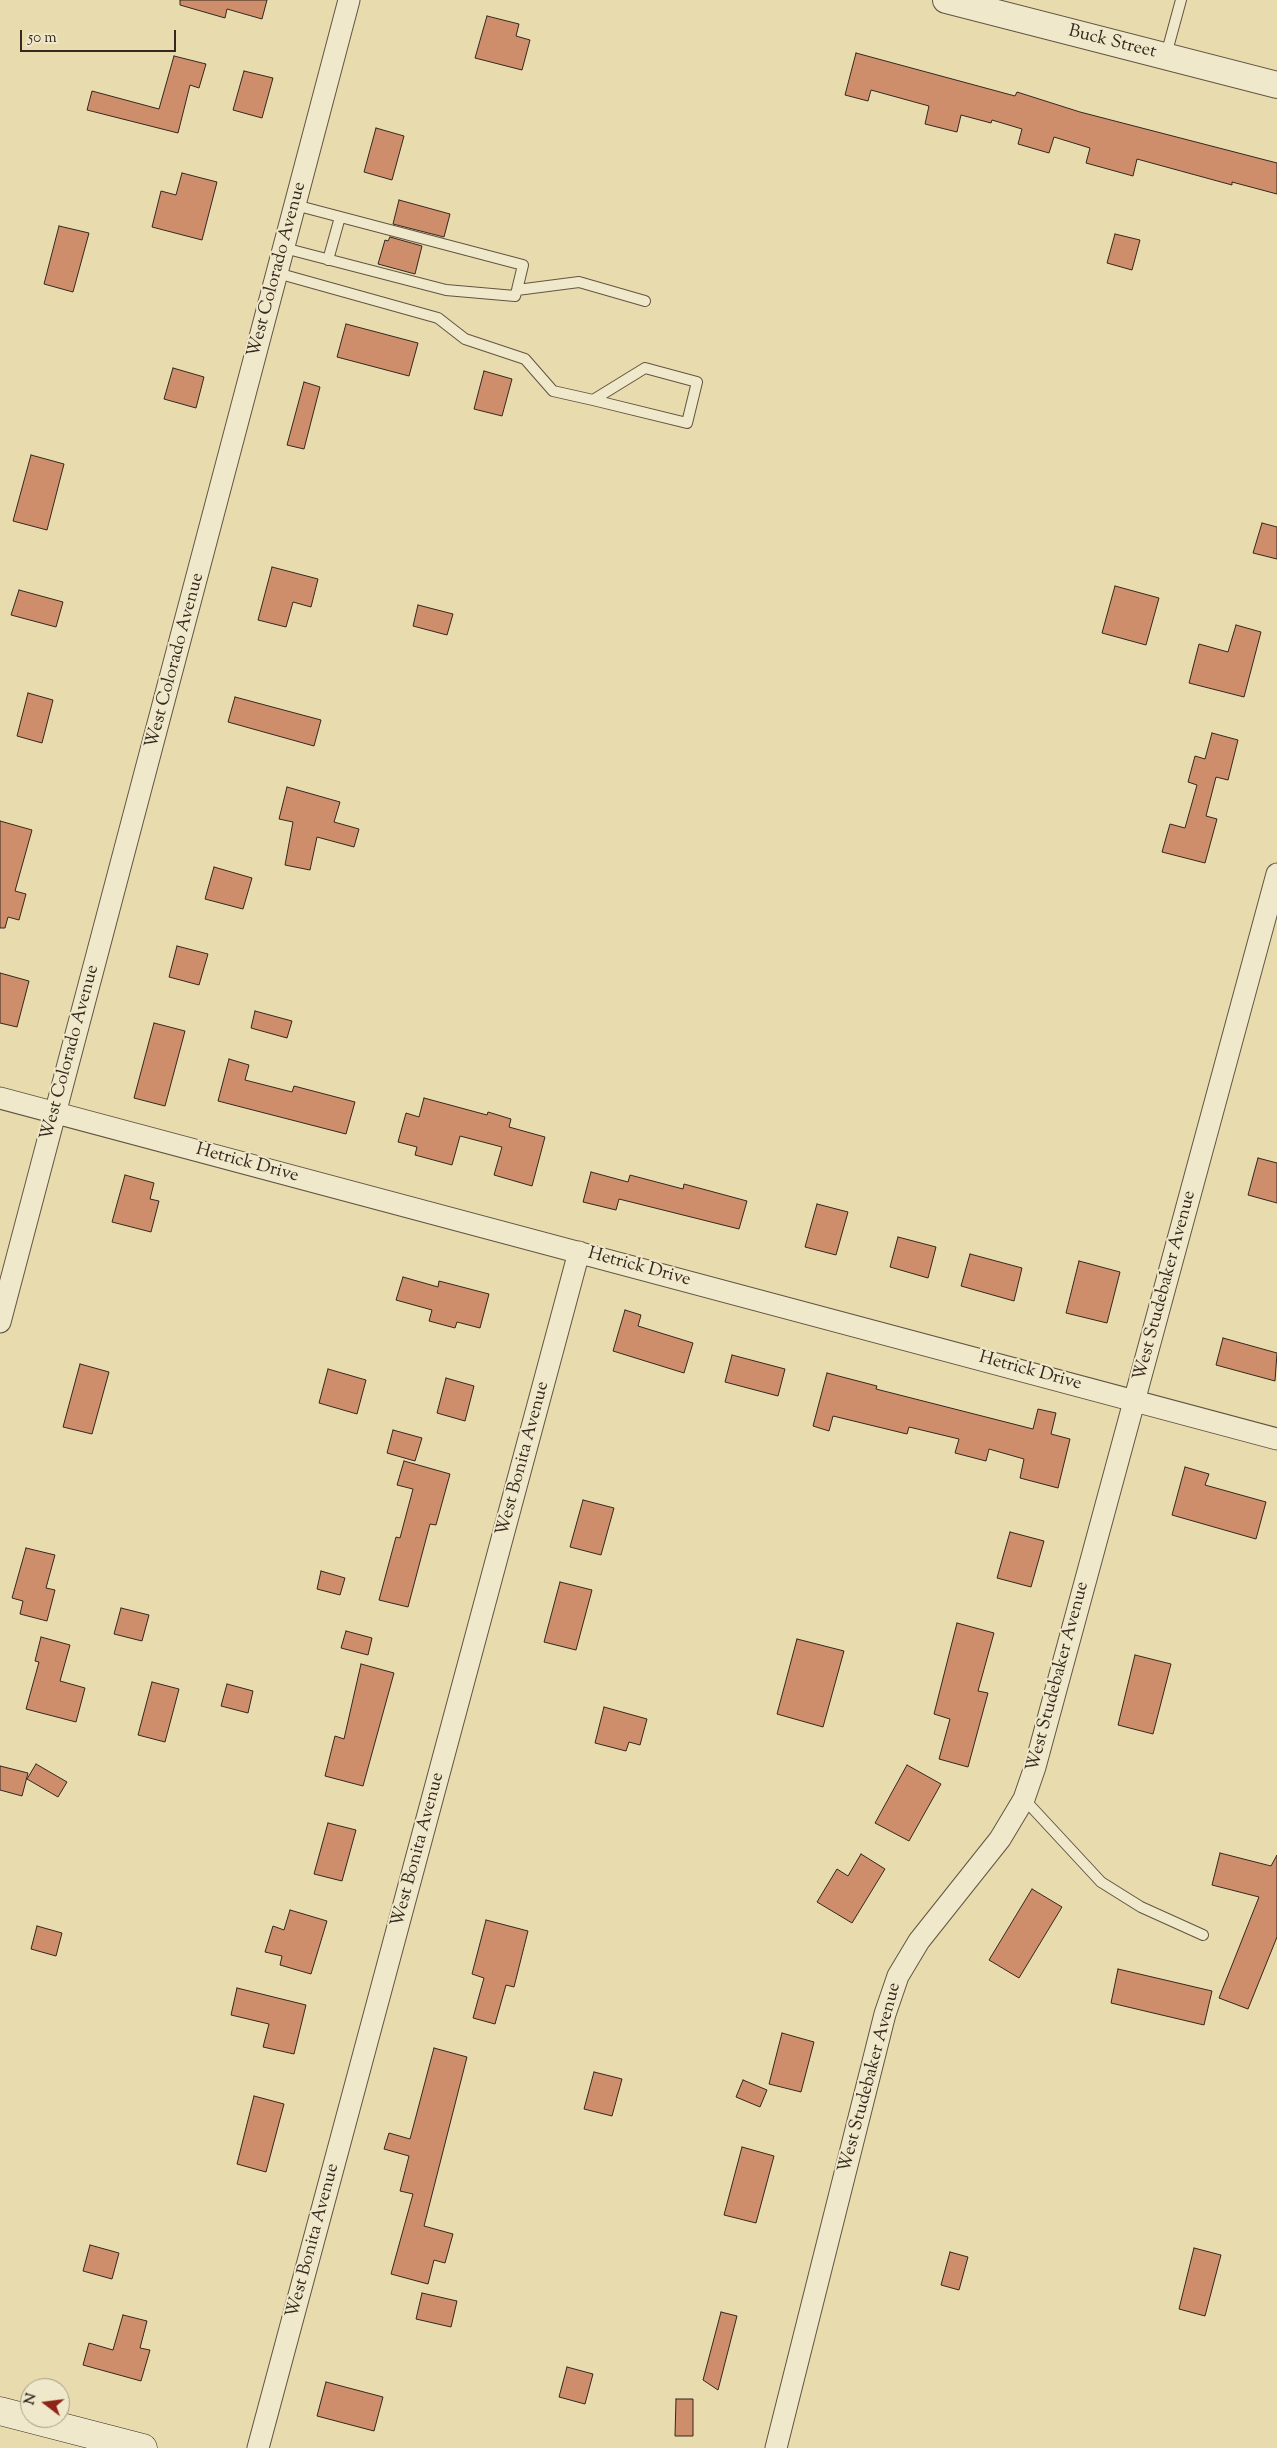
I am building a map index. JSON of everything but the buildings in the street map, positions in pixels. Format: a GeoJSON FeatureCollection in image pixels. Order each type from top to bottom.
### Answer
{"type":"FeatureCollection","features":[{"type":"Feature","properties":{"kind":"main road"},"geometry":{"type":"LineString","coordinates":[[0,2411],[143,2448]]}},
{"type":"Feature","properties":{"kind":"street","name":"West Colorado Avenue"},"geometry":{"type":"LineString","coordinates":[[0,1322],[349,0]]}},
{"type":"Feature","properties":{"kind":"street","name":"Buck Street"},"geometry":{"type":"LineString","coordinates":[[946,0],[1277,85]]}},
{"type":"Feature","properties":{"kind":"street","name":"West Studebaker Avenue"},"geometry":{"type":"LineString","coordinates":[[776,2448],[885,2014],[898,1976],[919,1941],[1000,1839],[1024,1799],[1035,1767],[1277,874]]}},
{"type":"Feature","properties":{"kind":"street","name":"Hetrick Drive"},"geometry":{"type":"LineString","coordinates":[[0,1098],[1277,1439]]}},
{"type":"Feature","properties":{"kind":"street","name":"West Bonita Avenue"},"geometry":{"type":"LineString","coordinates":[[258,2448],[579,1252]]}},
{"type":"Feature","properties":{"kind":"lane"},"geometry":{"type":"LineString","coordinates":[[1166,56],[1181,0]]}},
{"type":"Feature","properties":{"kind":"lane"},"geometry":{"type":"LineString","coordinates":[[284,248],[446,290],[515,296],[517,290],[523,266],[295,205]]}},
{"type":"Feature","properties":{"kind":"lane"},"geometry":{"type":"LineString","coordinates":[[328,260],[340,217]]}},
{"type":"Feature","properties":{"kind":"lane"},"geometry":{"type":"LineString","coordinates":[[277,273],[438,318],[465,339],[525,359],[553,391],[687,423],[697,382],[644,368],[593,400]]}},
{"type":"Feature","properties":{"kind":"lane"},"geometry":{"type":"LineString","coordinates":[[517,290],[579,282],[645,301]]}},
{"type":"Feature","properties":{"kind":"lane"},"geometry":{"type":"LineString","coordinates":[[1024,1799],[1102,1882],[1140,1907],[1203,1935]]}}]}
